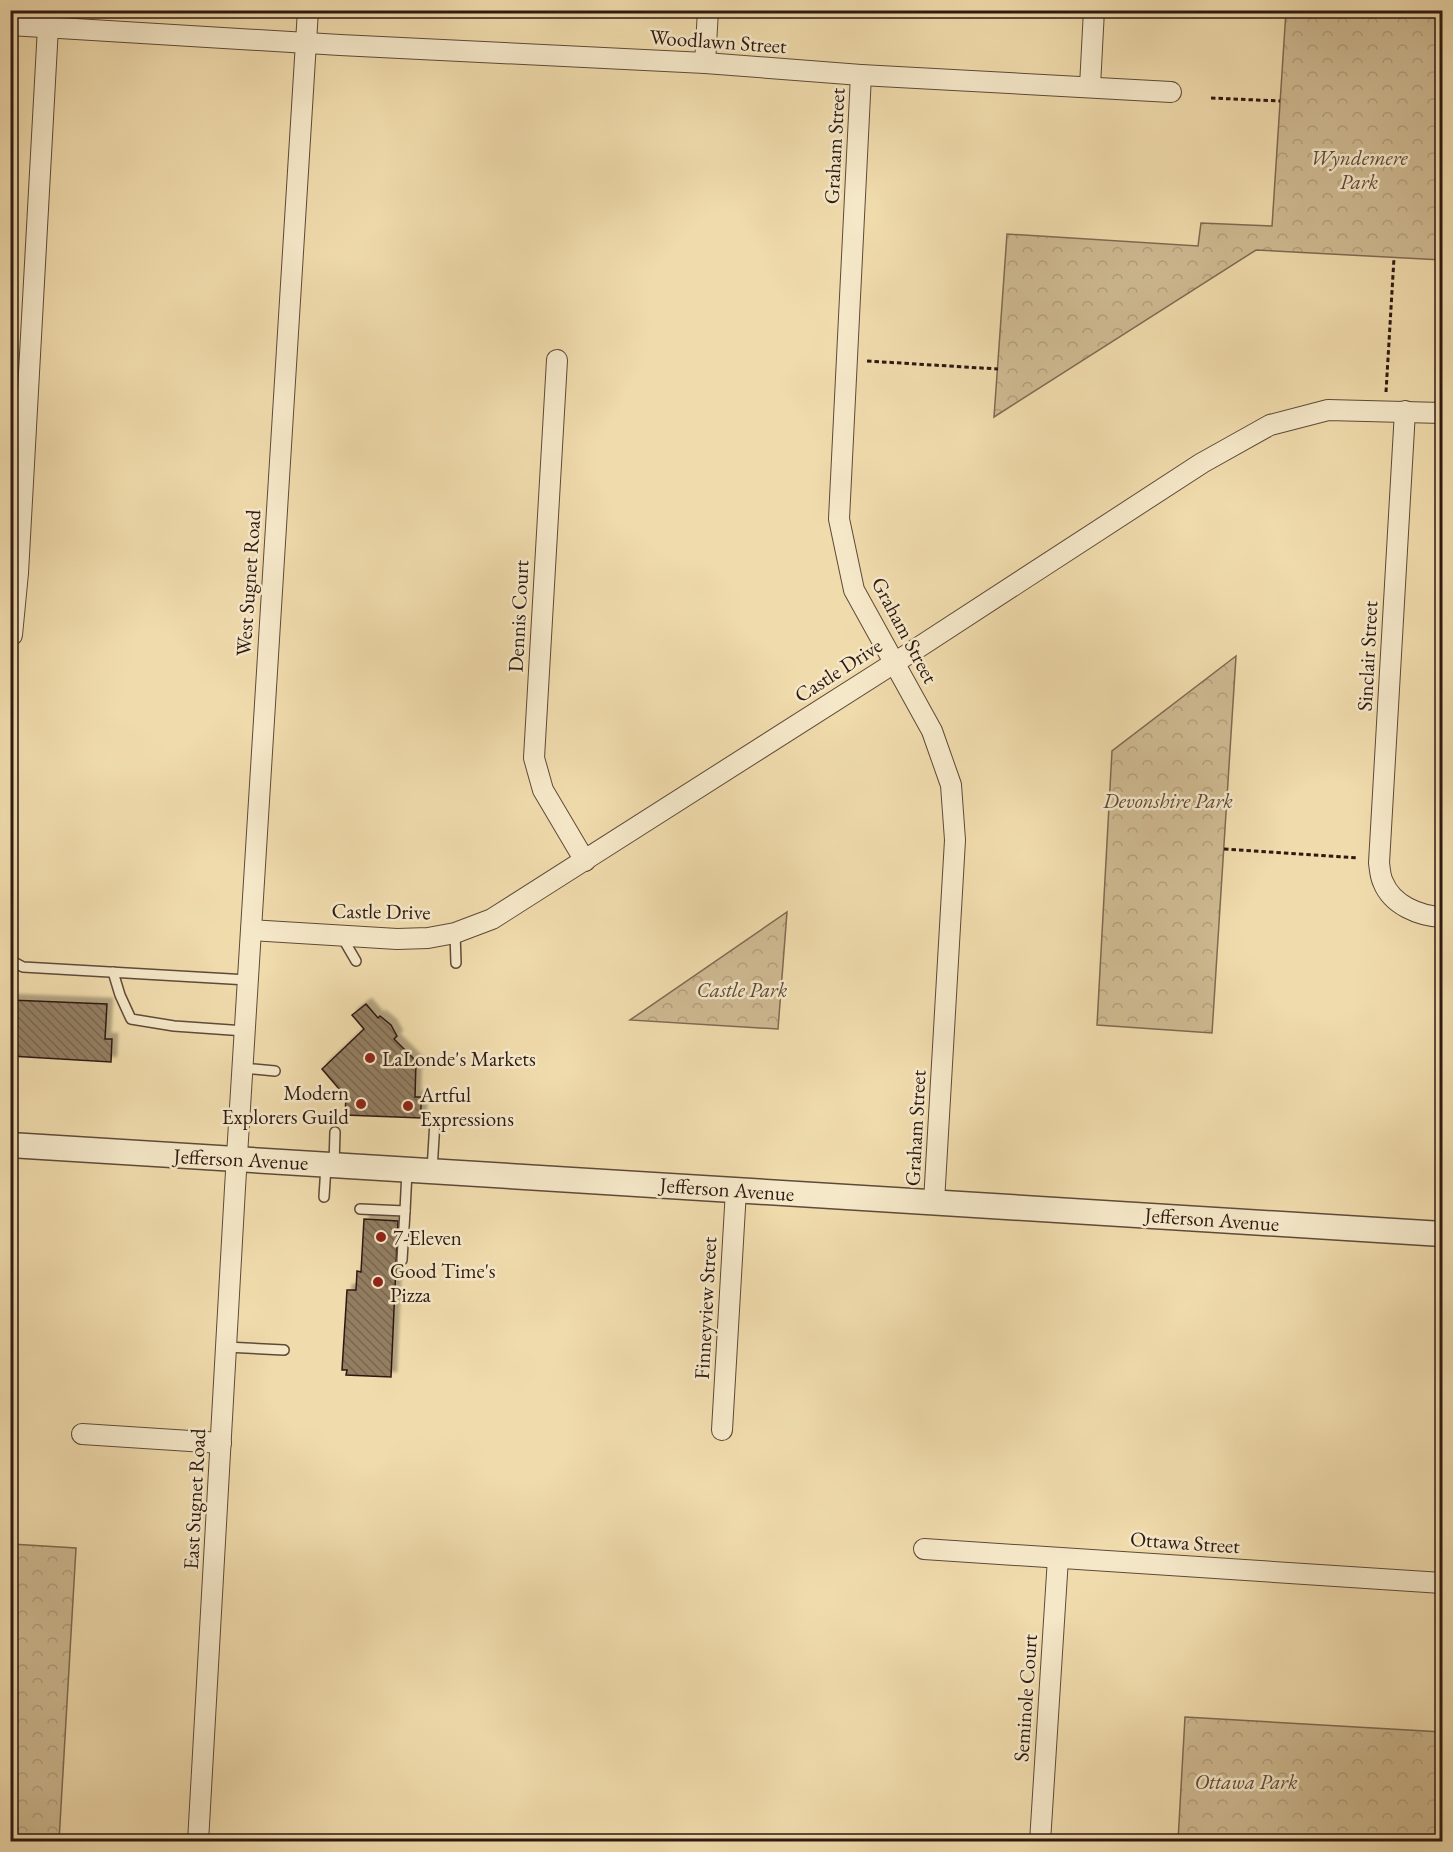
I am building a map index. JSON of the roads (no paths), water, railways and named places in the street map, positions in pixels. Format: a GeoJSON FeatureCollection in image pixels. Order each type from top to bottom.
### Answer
{"type":"FeatureCollection","features":[{"type":"Feature","properties":{"kind":"street","name":"West Sugnet Road"},"geometry":{"type":"LineString","coordinates":[[237,1158],[308,10]]}},
{"type":"Feature","properties":{"kind":"street"},"geometry":{"type":"LineString","coordinates":[[705,63],[708,10]]}},
{"type":"Feature","properties":{"kind":"street"},"geometry":{"type":"LineString","coordinates":[[1090,86],[1094,10]]}},
{"type":"Feature","properties":{"kind":"street","name":"Woodlawn Street"},"geometry":{"type":"LineString","coordinates":[[10,25],[705,63],[861,75],[1171,92]]}},
{"type":"Feature","properties":{"kind":"street"},"geometry":{"type":"LineString","coordinates":[[12,635],[18,573],[48,27]]}},
{"type":"Feature","properties":{"kind":"street","name":"Graham Street"},"geometry":{"type":"LineString","coordinates":[[861,75],[839,519],[854,590],[932,731],[951,785],[955,840],[934,1202]]}},
{"type":"Feature","properties":{"kind":"street","name":"Dennis Court"},"geometry":{"type":"LineString","coordinates":[[557,360],[534,758],[543,790],[585,861]]}},
{"type":"Feature","properties":{"kind":"street","name":"Castle Drive"},"geometry":{"type":"LineString","coordinates":[[251,930],[397,939],[428,938],[455,933],[492,919],[1202,463],[1270,425],[1328,410],[1443,413]]}},
{"type":"Feature","properties":{"kind":"street","name":"Sinclair Street"},"geometry":{"type":"LineString","coordinates":[[1405,411],[1378,863],[1383,882],[1394,900],[1425,916],[1443,917]]}},
{"type":"Feature","properties":{"kind":"street","name":"Jefferson Avenue"},"geometry":{"type":"LineString","coordinates":[[10,1145],[1443,1234]]}},
{"type":"Feature","properties":{"kind":"street","name":"East Sugnet Road"},"geometry":{"type":"LineString","coordinates":[[198,1842],[237,1158]]}},
{"type":"Feature","properties":{"kind":"street","name":"Finneyview Street"},"geometry":{"type":"LineString","coordinates":[[722,1430],[736,1190]]}},
{"type":"Feature","properties":{"kind":"street"},"geometry":{"type":"LineString","coordinates":[[82,1434],[221,1443]]}},
{"type":"Feature","properties":{"kind":"street","name":"Ottawa Street"},"geometry":{"type":"LineString","coordinates":[[924,1549],[1443,1583]]}},
{"type":"Feature","properties":{"kind":"street","name":"Seminole Court"},"geometry":{"type":"LineString","coordinates":[[1040,1842],[1058,1558]]}},
{"type":"Feature","properties":{"kind":"lane"},"geometry":{"type":"LineString","coordinates":[[455,933],[456,963]]}},
{"type":"Feature","properties":{"kind":"lane"},"geometry":{"type":"LineString","coordinates":[[341,935],[356,961]]}},
{"type":"Feature","properties":{"kind":"lane"},"geometry":{"type":"LineString","coordinates":[[10,960],[23,967],[248,980]]}},
{"type":"Feature","properties":{"kind":"lane"},"geometry":{"type":"LineString","coordinates":[[113,972],[131,1019],[174,1026],[244,1031]]}},
{"type":"Feature","properties":{"kind":"lane"},"geometry":{"type":"LineString","coordinates":[[242,1068],[275,1071]]}},
{"type":"Feature","properties":{"kind":"lane"},"geometry":{"type":"LineString","coordinates":[[432,1170],[435,1121]]}},
{"type":"Feature","properties":{"kind":"lane"},"geometry":{"type":"LineString","coordinates":[[324,1197],[335,1132]]}},
{"type":"Feature","properties":{"kind":"lane"},"geometry":{"type":"LineString","coordinates":[[402,1260],[408,1169]]}},
{"type":"Feature","properties":{"kind":"lane"},"geometry":{"type":"LineString","coordinates":[[360,1209],[405,1211]]}},
{"type":"Feature","properties":{"kind":"lane"},"geometry":{"type":"LineString","coordinates":[[226,1347],[284,1350]]}},
{"type":"Feature","properties":{"kind":"place","name":"LaLonde's Markets"},"geometry":{"type":"Point","coordinates":[370,1058]}},
{"type":"Feature","properties":{"kind":"place","name":"Modern Explorers Guild"},"geometry":{"type":"Point","coordinates":[361,1104]}},
{"type":"Feature","properties":{"kind":"place","name":"Artful Expressions"},"geometry":{"type":"Point","coordinates":[408,1106]}},
{"type":"Feature","properties":{"kind":"place","name":"7-Eleven"},"geometry":{"type":"Point","coordinates":[381,1237]}},
{"type":"Feature","properties":{"kind":"place","name":"Good Time's Pizza"},"geometry":{"type":"Point","coordinates":[378,1282]}},
{"type":"Feature","properties":{"kind":"park label","name":"Wyndemere Park"},"geometry":{"type":"Point","coordinates":[1359,169]}},
{"type":"Feature","properties":{"kind":"park label","name":"Devonshire Park"},"geometry":{"type":"Point","coordinates":[1168,800]}},
{"type":"Feature","properties":{"kind":"park label","name":"Castle Park"},"geometry":{"type":"Point","coordinates":[742,989]}},
{"type":"Feature","properties":{"kind":"park label","name":"Ottawa Park"},"geometry":{"type":"Point","coordinates":[1246,1781]}}]}
